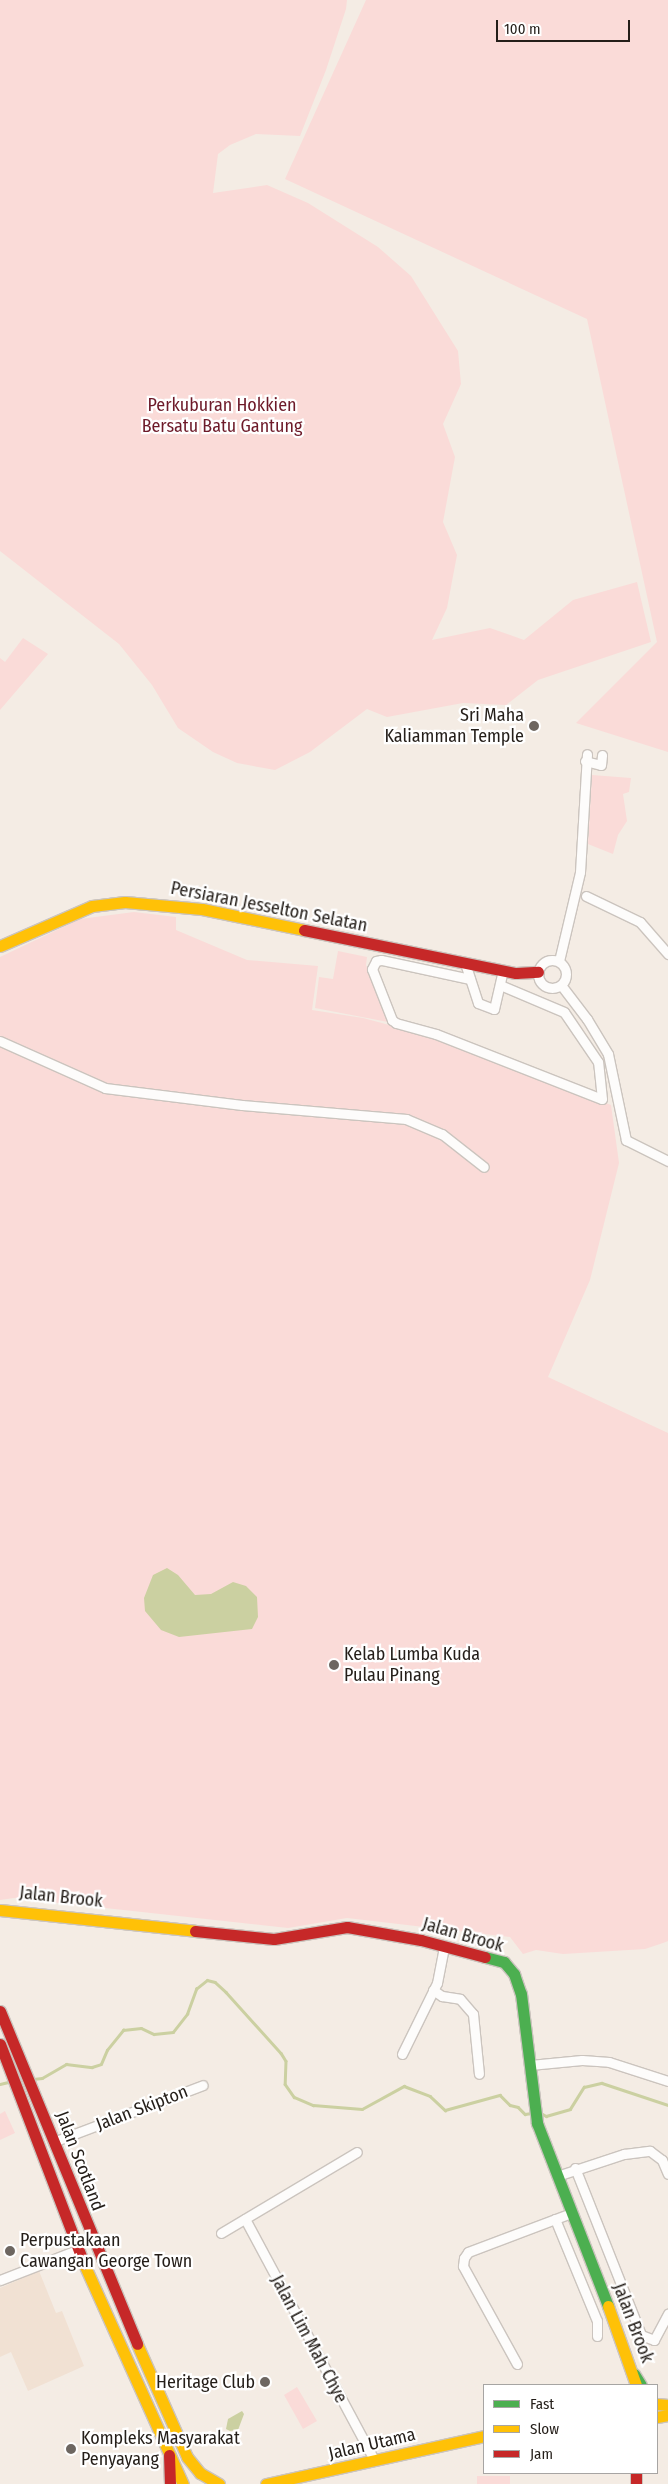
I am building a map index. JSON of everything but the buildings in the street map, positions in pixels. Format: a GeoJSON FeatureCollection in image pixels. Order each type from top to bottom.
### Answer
{"type":"FeatureCollection","features":[{"type":"Feature","properties":{"kind":"street"},"geometry":{"type":"LineString","coordinates":[[559,961],[546,961],[538,972],[543,985],[552,988],[560,985],[567,973],[559,961],[580,872],[586,758],[601,764],[602,755]]}},
{"type":"Feature","properties":{"kind":"street"},"geometry":{"type":"LineString","coordinates":[[586,896],[640,922],[668,954]]}},
{"type":"Feature","properties":{"kind":"street","name":"Persiaran Jesselton Selatan"},"geometry":{"type":"LineString","coordinates":[[0,946],[65,915],[92,906],[126,902],[202,909],[465,963],[503,970],[538,972]]}},
{"type":"Feature","properties":{"kind":"street"},"geometry":{"type":"LineString","coordinates":[[470,979],[381,960],[376,961],[372,970],[392,1020],[396,1023],[436,1034],[602,1099],[598,1062],[564,1012],[500,985]]}},
{"type":"Feature","properties":{"kind":"street"},"geometry":{"type":"LineString","coordinates":[[465,963],[478,1003],[494,1009],[503,970]]}},
{"type":"Feature","properties":{"kind":"street"},"geometry":{"type":"LineString","coordinates":[[560,985],[587,1019],[608,1054],[626,1140],[668,1161]]}},
{"type":"Feature","properties":{"kind":"street"},"geometry":{"type":"LineString","coordinates":[[0,1041],[105,1088],[406,1119],[442,1134],[484,1167]]}},
{"type":"Feature","properties":{"kind":"street","name":"Jalan Brook"},"geometry":{"type":"LineString","coordinates":[[0,1910],[274,1939],[347,1928],[444,1946],[504,1962],[514,1974],[521,1994],[537,2123],[635,2380]]}},
{"type":"Feature","properties":{"kind":"street"},"geometry":{"type":"LineString","coordinates":[[402,2054],[433,1990],[444,1946]]}},
{"type":"Feature","properties":{"kind":"street"},"geometry":{"type":"LineString","coordinates":[[433,1990],[442,1996],[460,1999],[473,2014],[479,2074]]}},
{"type":"Feature","properties":{"kind":"street","name":"Jalan Scotland"},"geometry":{"type":"LineString","coordinates":[[0,2010],[28,2074],[94,2245],[187,2457],[192,2466],[215,2482]]}},
{"type":"Feature","properties":{"kind":"street","name":"Jalan Scotland"},"geometry":{"type":"LineString","coordinates":[[0,2044],[13,2074],[78,2250],[183,2484]]}},
{"type":"Feature","properties":{"kind":"street"},"geometry":{"type":"LineString","coordinates":[[530,2065],[582,2060],[609,2062],[668,2080]]}},
{"type":"Feature","properties":{"kind":"street","name":"Jalan Skipton"},"geometry":{"type":"LineString","coordinates":[[53,2142],[203,2085]]}},
{"type":"Feature","properties":{"kind":"street"},"geometry":{"type":"LineString","coordinates":[[558,2176],[575,2168],[624,2154],[650,2150],[662,2160],[668,2174]]}},
{"type":"Feature","properties":{"kind":"street"},"geometry":{"type":"LineString","coordinates":[[221,2233],[357,2152]]}},
{"type":"Feature","properties":{"kind":"street"},"geometry":{"type":"LineString","coordinates":[[575,2168],[641,2335],[654,2340],[668,2314]]}},
{"type":"Feature","properties":{"kind":"street"},"geometry":{"type":"LineString","coordinates":[[517,2364],[463,2266],[464,2258],[468,2252],[571,2213]]}},
{"type":"Feature","properties":{"kind":"street","name":"Jalan Lim Mah Chye"},"geometry":{"type":"LineString","coordinates":[[245,2219],[374,2460]]}},
{"type":"Feature","properties":{"kind":"street"},"geometry":{"type":"LineString","coordinates":[[555,2219],[597,2321],[597,2336]]}},
{"type":"Feature","properties":{"kind":"street"},"geometry":{"type":"LineString","coordinates":[[0,2280],[78,2250]]}},
{"type":"Feature","properties":{"kind":"street","name":"Jalan Utama"},"geometry":{"type":"LineString","coordinates":[[266,2484],[304,2478],[374,2460],[483,2436]]}},
{"type":"Feature","properties":{"kind":"street"},"geometry":{"type":"LineString","coordinates":[[169,2455],[170,2484]]}},
{"type":"Feature","properties":{"kind":"shaded area"},"geometry":{"type":"Polygon","coordinates":[[[167,1568],[178,1575],[195,1595],[211,1594],[233,1582],[246,1586],[257,1597],[258,1617],[252,1629],[179,1637],[161,1630],[145,1611],[144,1598],[153,1575],[167,1568]]]}},
{"type":"Feature","properties":{"kind":"shaded area"},"geometry":{"type":"Polygon","coordinates":[[[39,2271],[56,2313],[62,2311],[84,2366],[28,2391],[11,2352],[0,2357],[0,2288],[39,2271]]]}},
{"type":"Feature","properties":{"kind":"shaded area"},"geometry":{"type":"Polygon","coordinates":[[[242,2411],[244,2414],[238,2430],[230,2431],[226,2429],[228,2419],[242,2411]]]}},
{"type":"Feature","properties":{"kind":"green space","name":"Perkuburan Hokkien Bersatu Batu Gantung"},"geometry":{"type":"Polygon","coordinates":[[[0,0],[347,0],[346,9],[326,70],[300,136],[256,134],[230,145],[218,154],[213,193],[267,185],[308,203],[378,247],[411,276],[458,351],[461,384],[443,424],[455,457],[443,522],[457,555],[447,608],[432,640],[490,628],[524,640],[573,600],[637,582],[651,642],[538,680],[506,705],[463,703],[387,717],[367,709],[310,752],[275,770],[237,763],[213,752],[178,728],[152,685],[119,644],[0,551],[0,0]]]}},
{"type":"Feature","properties":{"kind":"green space"},"geometry":{"type":"Polygon","coordinates":[[[366,0],[668,0],[668,752],[576,723],[657,642],[587,319],[285,179],[366,0]]]}},
{"type":"Feature","properties":{"kind":"green space"},"geometry":{"type":"Polygon","coordinates":[[[23,638],[48,654],[0,710],[0,658],[5,662],[23,638]]]}},
{"type":"Feature","properties":{"kind":"green space"},"geometry":{"type":"Polygon","coordinates":[[[592,775],[631,778],[629,792],[623,794],[627,821],[618,835],[613,854],[588,844],[592,775]]]}},
{"type":"Feature","properties":{"kind":"green space","name":"Kelab Lumba Kuda Pulau Pinang"},"geometry":{"type":"Polygon","coordinates":[[[134,912],[176,917],[176,930],[247,960],[318,966],[312,1010],[363,1018],[438,1038],[611,1105],[619,1163],[590,1280],[548,1377],[668,1433],[668,1941],[645,1949],[563,1954],[536,1950],[523,1954],[510,1937],[347,1918],[288,1928],[14,1898],[0,1900],[0,957],[80,919],[134,912]]]}},
{"type":"Feature","properties":{"kind":"green space"},"geometry":{"type":"Polygon","coordinates":[[[338,951],[367,957],[366,965],[388,1022],[315,1008],[319,977],[333,979],[338,951]]]}},
{"type":"Feature","properties":{"kind":"green space"},"geometry":{"type":"Polygon","coordinates":[[[5,2111],[15,2133],[0,2140],[0,2114],[5,2111]]]}},
{"type":"Feature","properties":{"kind":"green space"},"geometry":{"type":"Polygon","coordinates":[[[297,2387],[317,2421],[303,2429],[284,2395],[297,2387]]]}},
{"type":"Feature","properties":{"kind":"green space"},"geometry":{"type":"Polygon","coordinates":[[[477,2476],[510,2476],[510,2484],[477,2484],[477,2476]]]}},
{"type":"Feature","properties":{"kind":"waterway"},"geometry":{"type":"LineString","coordinates":[[33,2079],[42,2078],[66,2064],[92,2067],[101,2064],[107,2050],[123,2030],[141,2028],[154,2034],[173,2032],[187,2014],[196,1989],[207,1980],[215,1982],[226,1992],[281,2053],[286,2061],[285,2084],[294,2097],[313,2105],[362,2109],[404,2086],[430,2096],[445,2110],[500,2095],[510,2105],[518,2107],[525,2114],[531,2113]]}},
{"type":"Feature","properties":{"kind":"waterway"},"geometry":{"type":"LineString","coordinates":[[0,2084],[8,2082]]}},
{"type":"Feature","properties":{"kind":"waterway"},"geometry":{"type":"LineString","coordinates":[[541,2113],[546,2116],[570,2109],[584,2087],[602,2083],[668,2105]]}},
{"type":"Feature","properties":{"kind":"traffic: fast"},"geometry":{"type":"LineString","coordinates":[[485,1957],[504,1962],[514,1974],[521,1994],[537,2123],[608,2306]]}},
{"type":"Feature","properties":{"kind":"traffic: fast"},"geometry":{"type":"LineString","coordinates":[[634,2374],[640,2384]]}},
{"type":"Feature","properties":{"kind":"traffic: slow"},"geometry":{"type":"LineString","coordinates":[[0,946],[92,906],[125,902],[202,909],[304,930]]}},
{"type":"Feature","properties":{"kind":"traffic: slow"},"geometry":{"type":"LineString","coordinates":[[0,1910],[195,1931]]}},
{"type":"Feature","properties":{"kind":"traffic: slow"},"geometry":{"type":"LineString","coordinates":[[84,2264],[183,2484]]}},
{"type":"Feature","properties":{"kind":"traffic: slow"},"geometry":{"type":"LineString","coordinates":[[608,2306],[636,2384]]}},
{"type":"Feature","properties":{"kind":"traffic: slow"},"geometry":{"type":"LineString","coordinates":[[137,2344],[187,2457],[200,2473],[219,2484]]}},
{"type":"Feature","properties":{"kind":"traffic: slow"},"geometry":{"type":"LineString","coordinates":[[658,2404],[668,2405]]}},
{"type":"Feature","properties":{"kind":"traffic: slow"},"geometry":{"type":"LineString","coordinates":[[658,2417],[668,2415]]}},
{"type":"Feature","properties":{"kind":"traffic: slow"},"geometry":{"type":"LineString","coordinates":[[266,2484],[483,2436]]}},
{"type":"Feature","properties":{"kind":"traffic: jam"},"geometry":{"type":"LineString","coordinates":[[304,930],[516,973],[538,972]]}},
{"type":"Feature","properties":{"kind":"traffic: jam"},"geometry":{"type":"LineString","coordinates":[[195,1931],[274,1939],[347,1927],[421,1940],[485,1957]]}},
{"type":"Feature","properties":{"kind":"traffic: jam"},"geometry":{"type":"LineString","coordinates":[[0,2011],[137,2344]]}},
{"type":"Feature","properties":{"kind":"traffic: jam"},"geometry":{"type":"LineString","coordinates":[[0,2044],[84,2264]]}},
{"type":"Feature","properties":{"kind":"traffic: jam"},"geometry":{"type":"LineString","coordinates":[[169,2455],[170,2484]]}},
{"type":"Feature","properties":{"kind":"traffic: jam"},"geometry":{"type":"LineString","coordinates":[[636,2474],[636,2484]]}},
{"type":"Feature","properties":{"kind":"place","name":"Sri Maha Kaliamman Temple"},"geometry":{"type":"Point","coordinates":[534,726]}},
{"type":"Feature","properties":{"kind":"place","name":"Kelab Lumba Kuda Pulau Pinang"},"geometry":{"type":"Point","coordinates":[334,1665]}},
{"type":"Feature","properties":{"kind":"place","name":"Perpustakaan Cawangan George Town"},"geometry":{"type":"Point","coordinates":[10,2251]}},
{"type":"Feature","properties":{"kind":"place","name":"Heritage Club"},"geometry":{"type":"Point","coordinates":[265,2382]}},
{"type":"Feature","properties":{"kind":"place","name":"Kompleks Masyarakat Penyayang"},"geometry":{"type":"Point","coordinates":[71,2449]}}]}
